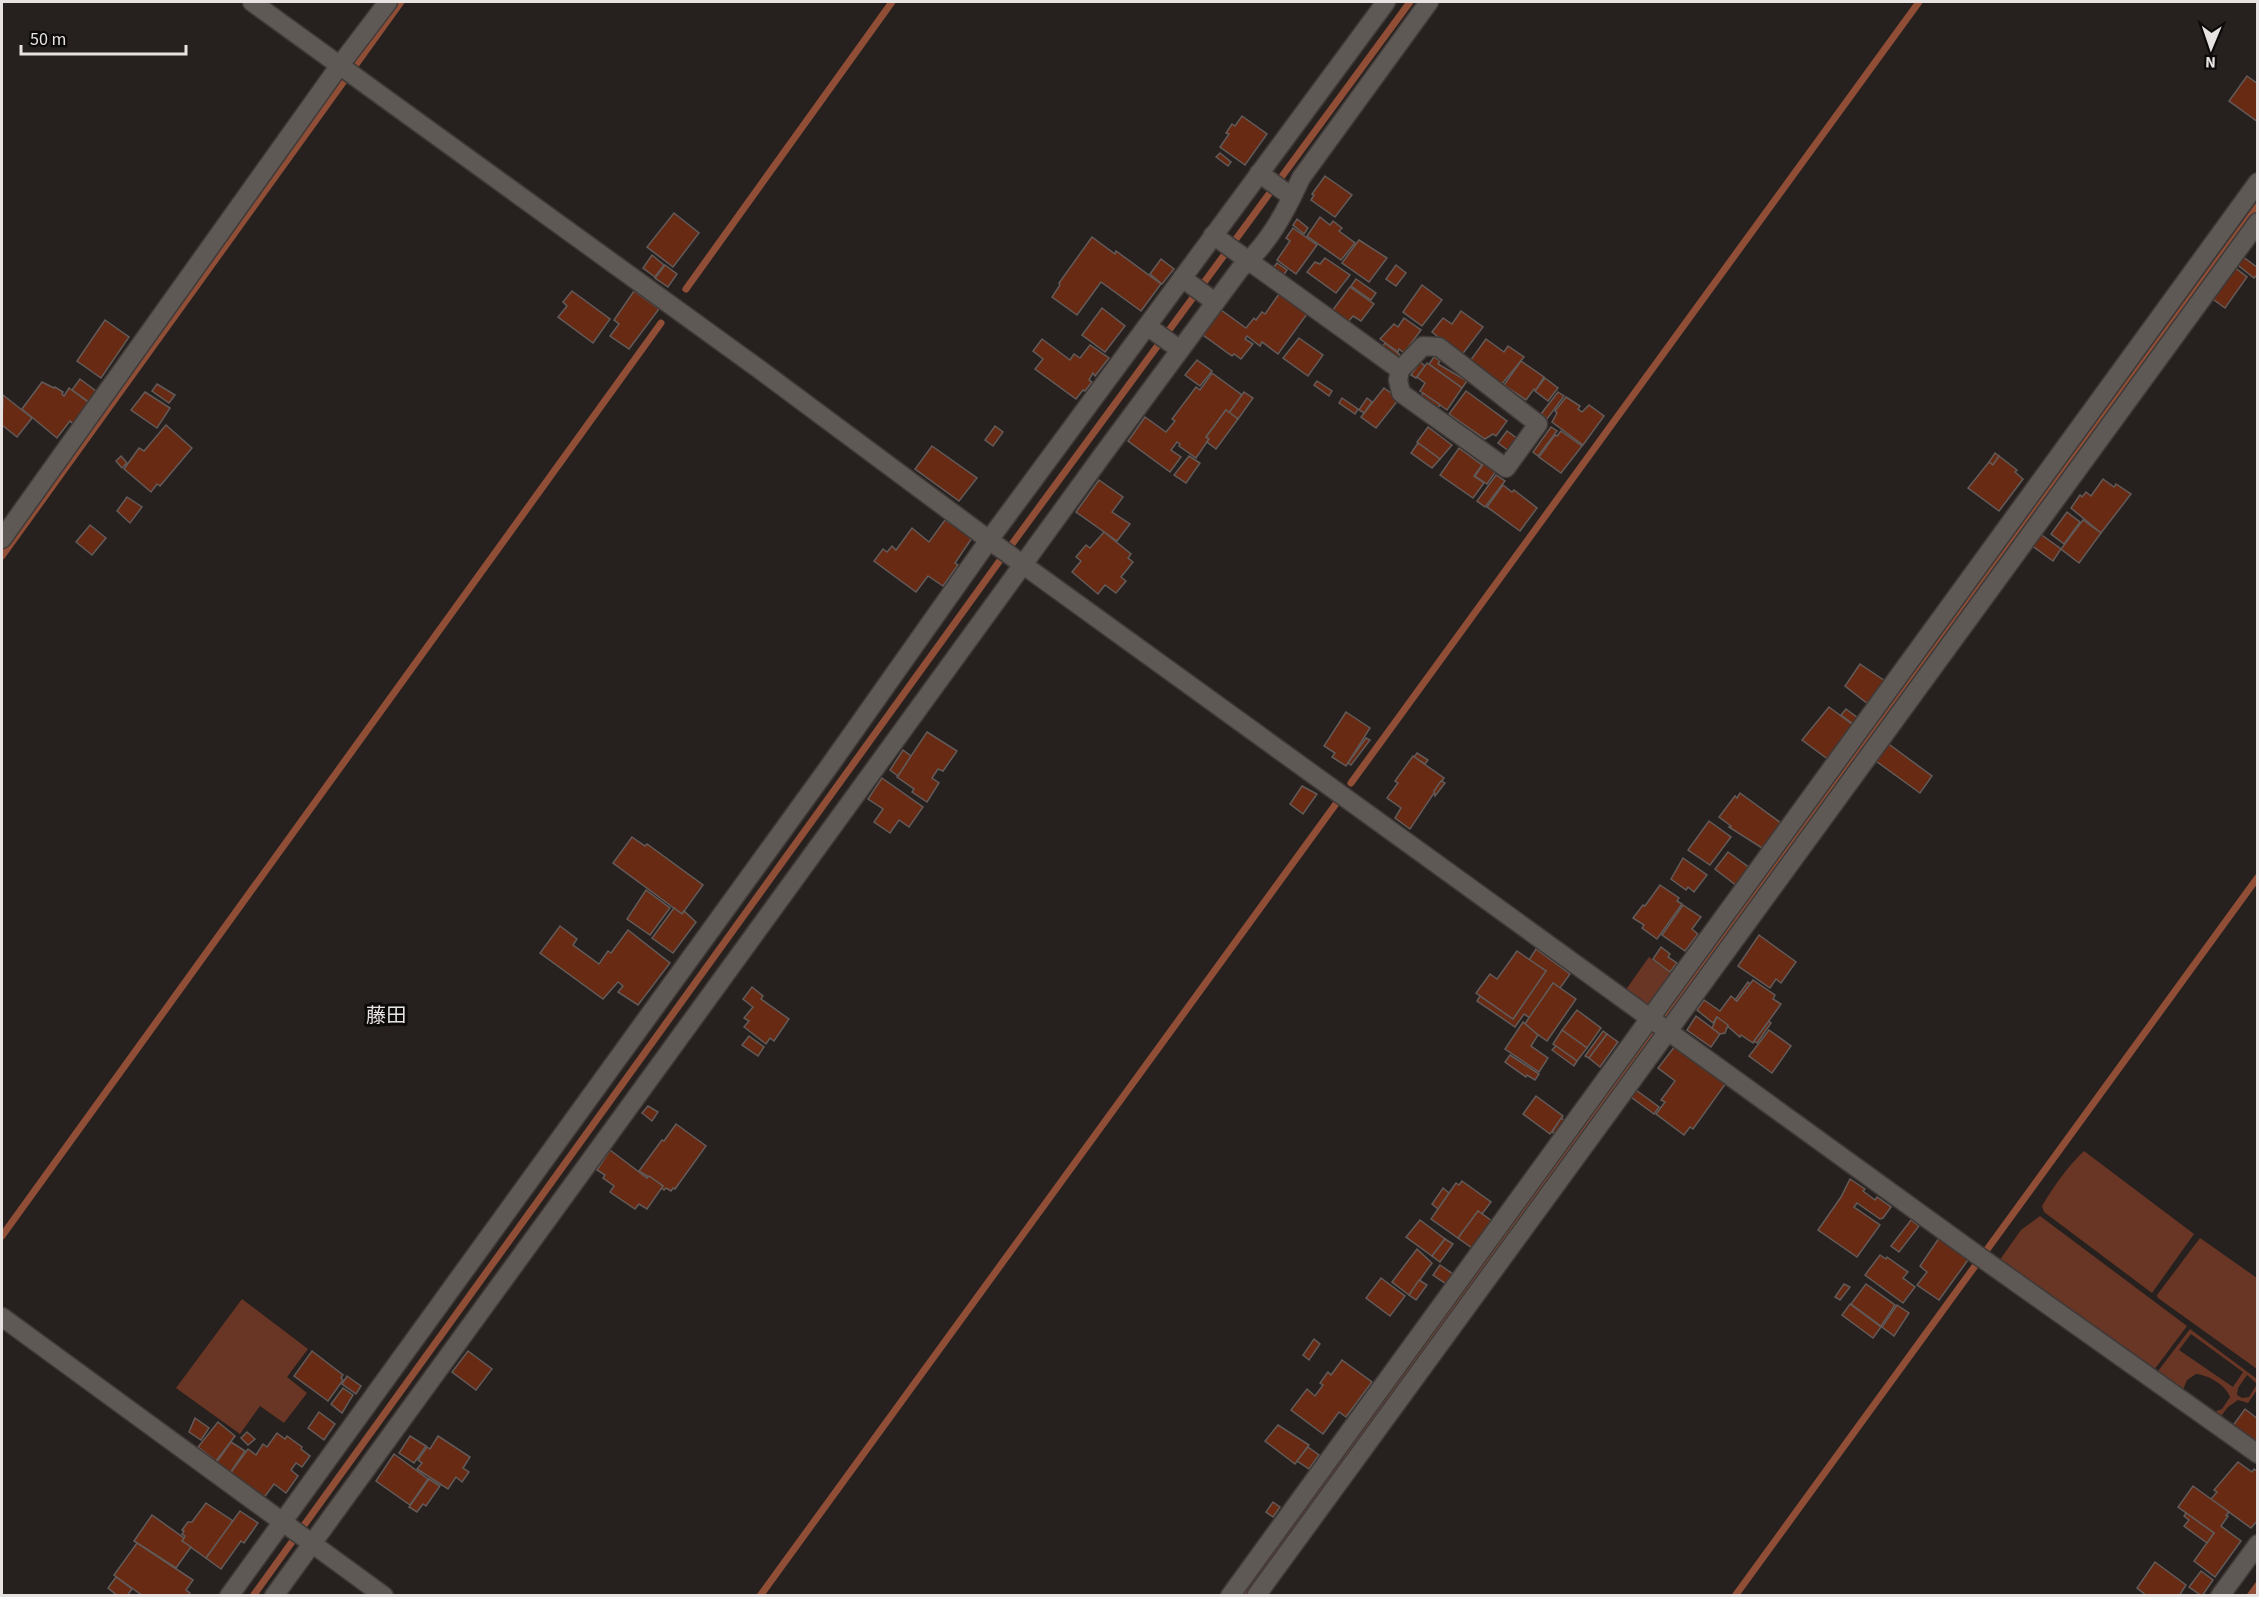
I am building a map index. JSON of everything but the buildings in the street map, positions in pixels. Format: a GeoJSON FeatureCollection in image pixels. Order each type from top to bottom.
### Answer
{"type":"FeatureCollection","features":[{"type":"Feature","properties":{"kind":"street"},"geometry":{"type":"LineString","coordinates":[[252,2],[1658,1024],[2258,1454]]}},
{"type":"Feature","properties":{"kind":"street"},"geometry":{"type":"LineString","coordinates":[[2,539],[347,70],[388,2]]}},
{"type":"Feature","properties":{"kind":"street"},"geometry":{"type":"LineString","coordinates":[[229,1596],[297,1533],[1006,552],[1276,185],[1386,2]]}},
{"type":"Feature","properties":{"kind":"street"},"geometry":{"type":"LineString","coordinates":[[1276,185],[1300,178],[1429,2]]}},
{"type":"Feature","properties":{"kind":"street"},"geometry":{"type":"LineString","coordinates":[[1256,1596],[1658,1024],[2258,182]]}},
{"type":"Feature","properties":{"kind":"street"},"geometry":{"type":"LineString","coordinates":[[1230,247],[1256,255],[1276,229],[1276,185]]}},
{"type":"Feature","properties":{"kind":"street"},"geometry":{"type":"LineString","coordinates":[[1230,1596],[2258,222]]}},
{"type":"Feature","properties":{"kind":"street"},"geometry":{"type":"LineString","coordinates":[[274,1596],[297,1533],[828,768],[1006,552],[1198,290],[1240,269],[1230,247]]}},
{"type":"Feature","properties":{"kind":"street"},"geometry":{"type":"LineString","coordinates":[[1230,247],[1400,370]]}},
{"type":"Feature","properties":{"kind":"street"},"geometry":{"type":"LineString","coordinates":[[1423,346],[1439,347],[1538,424],[1506,468],[1401,393],[1398,380],[1400,370],[1423,346]]}},
{"type":"Feature","properties":{"kind":"street"},"geometry":{"type":"LineString","coordinates":[[2,1317],[384,1596]]}},
{"type":"Feature","properties":{"kind":"street"},"geometry":{"type":"LineString","coordinates":[[2220,1596],[2258,1544]]}},
{"type":"Feature","properties":{"kind":"shaded area"},"geometry":{"type":"Polygon","coordinates":[[[1649,957],[1672,974],[1650,1005],[1644,1005],[1625,991],[1649,957]]]}},
{"type":"Feature","properties":{"kind":"shaded area"},"geometry":{"type":"Polygon","coordinates":[[[2084,1151],[2194,1234],[2152,1293],[2044,1212],[2042,1206],[2051,1191],[2084,1151]]]}},
{"type":"Feature","properties":{"kind":"shaded area"},"geometry":{"type":"Polygon","coordinates":[[[2040,1216],[2187,1326],[2154,1370],[1999,1261],[2021,1230],[2040,1216]]]}},
{"type":"Feature","properties":{"kind":"shaded area"},"geometry":{"type":"Polygon","coordinates":[[[2200,1238],[2257,1278],[2257,1369],[2158,1298],[2157,1295],[2200,1238]]]}},
{"type":"Feature","properties":{"kind":"shaded area"},"geometry":{"type":"Polygon","coordinates":[[[242,1299],[308,1349],[287,1377],[307,1393],[284,1423],[260,1406],[240,1434],[176,1388],[242,1299]]]}},
{"type":"Feature","properties":{"kind":"shaded area"},"geometry":{"type":"Polygon","coordinates":[[[2190,1329],[2257,1379],[2257,1384],[2257,1390],[2248,1403],[2238,1400],[2228,1407],[2218,1420],[2155,1375],[2190,1329]],[[2191,1334],[2179,1350],[2233,1387],[2243,1372],[2191,1334]],[[2196,1374],[2187,1380],[2183,1390],[2214,1412],[2222,1409],[2230,1397],[2221,1385],[2206,1376],[2196,1374]],[[2247,1375],[2238,1388],[2237,1395],[2242,1398],[2249,1397],[2257,1384],[2247,1375]]]}},
{"type":"Feature","properties":{"kind":"waterway"},"geometry":{"type":"LineString","coordinates":[[2,556],[401,2]]}},
{"type":"Feature","properties":{"kind":"waterway"},"geometry":{"type":"LineString","coordinates":[[686,289],[892,2]]}},
{"type":"Feature","properties":{"kind":"waterway"},"geometry":{"type":"LineString","coordinates":[[253,1596],[1001,559],[1410,2]]}},
{"type":"Feature","properties":{"kind":"waterway"},"geometry":{"type":"LineString","coordinates":[[1351,783],[1919,2]]}},
{"type":"Feature","properties":{"kind":"waterway"},"geometry":{"type":"LineString","coordinates":[[1244,1596],[2258,206]]}},
{"type":"Feature","properties":{"kind":"waterway"},"geometry":{"type":"LineString","coordinates":[[2,1236],[661,323]]}},
{"type":"Feature","properties":{"kind":"waterway"},"geometry":{"type":"LineString","coordinates":[[760,1596],[1338,801]]}},
{"type":"Feature","properties":{"kind":"waterway"},"geometry":{"type":"LineString","coordinates":[[1735,1596],[2258,877]]}},
{"type":"Feature","properties":{"kind":"waterway"},"geometry":{"type":"LineString","coordinates":[[2250,1596],[2258,1585]]}},
{"type":"Feature","properties":{"kind":"district","name":"藤田"},"geometry":{"type":"Point","coordinates":[386,1016]}}]}
